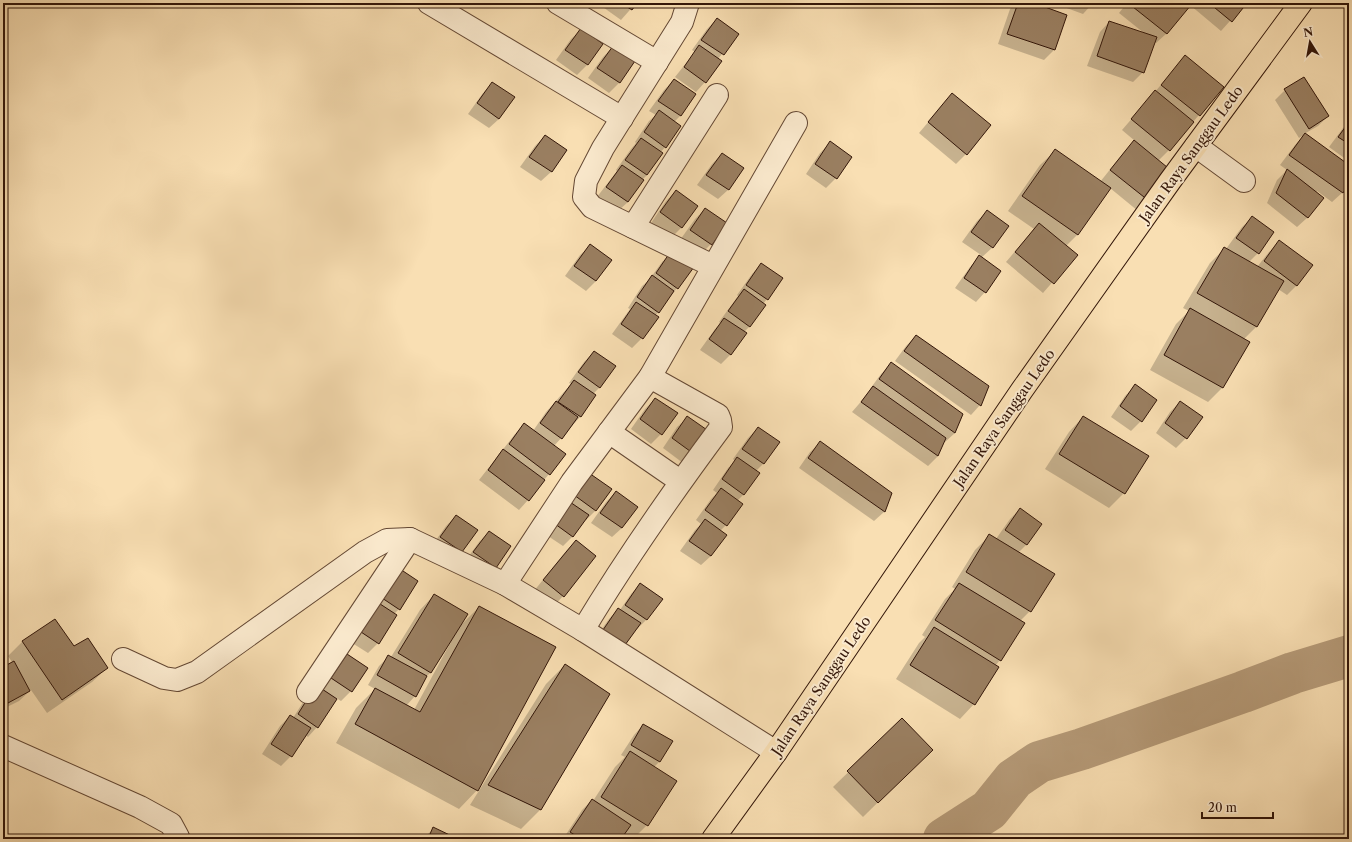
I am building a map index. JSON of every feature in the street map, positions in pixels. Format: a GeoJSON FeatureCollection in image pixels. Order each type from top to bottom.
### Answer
{"type":"FeatureCollection","features":[{"type":"Feature","properties":{"kind":"highway","name":"Jalan Raya Sanggau Ledo"},"geometry":{"type":"LineString","coordinates":[[713,839],[776,752],[1022,390],[1196,146],[1301,3]]}},
{"type":"Feature","properties":{"kind":"street"},"geometry":{"type":"LineString","coordinates":[[429,3],[622,118]]}},
{"type":"Feature","properties":{"kind":"street"},"geometry":{"type":"LineString","coordinates":[[558,3],[657,62]]}},
{"type":"Feature","properties":{"kind":"street"},"geometry":{"type":"LineString","coordinates":[[688,3],[682,22],[603,148],[586,181],[584,197],[592,207],[713,266]]}},
{"type":"Feature","properties":{"kind":"street"},"geometry":{"type":"LineString","coordinates":[[633,227],[717,95]]}},
{"type":"Feature","properties":{"kind":"street"},"geometry":{"type":"LineString","coordinates":[[505,584],[572,482],[650,377],[796,123]]}},
{"type":"Feature","properties":{"kind":"street"},"geometry":{"type":"LineString","coordinates":[[1196,146],[1244,180]]}},
{"type":"Feature","properties":{"kind":"street"},"geometry":{"type":"LineString","coordinates":[[583,630],[607,590],[680,481],[721,427],[718,416],[714,413],[650,377]]}},
{"type":"Feature","properties":{"kind":"street"},"geometry":{"type":"LineString","coordinates":[[609,432],[680,481]]}},
{"type":"Feature","properties":{"kind":"street"},"geometry":{"type":"LineString","coordinates":[[123,659],[164,678],[177,680],[197,672],[365,552],[387,540],[410,539],[505,584],[583,630],[776,752]]}},
{"type":"Feature","properties":{"kind":"street"},"geometry":{"type":"LineString","coordinates":[[308,692],[410,539]]}},
{"type":"Feature","properties":{"kind":"street"},"geometry":{"type":"LineString","coordinates":[[3,746],[140,807],[171,824],[178,837],[177,839]]}},
{"type":"Feature","properties":{"kind":"building"},"geometry":{"type":"Polygon","coordinates":[[[621,3],[637,3],[632,10],[621,3]]]}},
{"type":"Feature","properties":{"kind":"building"},"geometry":{"type":"Polygon","coordinates":[[[1018,3],[1034,3],[1067,15],[1055,50],[1007,34],[1018,3]]]}},
{"type":"Feature","properties":{"kind":"building"},"geometry":{"type":"Polygon","coordinates":[[[1128,3],[1188,3],[1191,5],[1167,34],[1128,3]]]}},
{"type":"Feature","properties":{"kind":"building"},"geometry":{"type":"Polygon","coordinates":[[[1209,3],[1247,3],[1232,22],[1209,3]]]}},
{"type":"Feature","properties":{"kind":"building"},"geometry":{"type":"Polygon","coordinates":[[[717,18],[739,34],[724,55],[701,40],[717,18]]]}},
{"type":"Feature","properties":{"kind":"building"},"geometry":{"type":"Polygon","coordinates":[[[1109,21],[1157,37],[1144,73],[1097,56],[1109,21]]]}},
{"type":"Feature","properties":{"kind":"building"},"geometry":{"type":"Polygon","coordinates":[[[581,28],[603,44],[588,65],[565,50],[581,28]]]}},
{"type":"Feature","properties":{"kind":"building"},"geometry":{"type":"Polygon","coordinates":[[[699,45],[722,61],[706,83],[684,67],[699,45]]]}},
{"type":"Feature","properties":{"kind":"building"},"geometry":{"type":"Polygon","coordinates":[[[613,46],[635,61],[620,83],[597,68],[613,46]]]}},
{"type":"Feature","properties":{"kind":"building"},"geometry":{"type":"Polygon","coordinates":[[[1185,55],[1224,87],[1200,116],[1161,85],[1185,55]]]}},
{"type":"Feature","properties":{"kind":"building"},"geometry":{"type":"Polygon","coordinates":[[[1304,77],[1329,116],[1309,129],[1284,89],[1304,77]]]}},
{"type":"Feature","properties":{"kind":"building"},"geometry":{"type":"Polygon","coordinates":[[[674,79],[696,94],[681,116],[658,101],[674,79]]]}},
{"type":"Feature","properties":{"kind":"building"},"geometry":{"type":"Polygon","coordinates":[[[492,82],[515,97],[499,119],[477,103],[492,82]]]}},
{"type":"Feature","properties":{"kind":"building"},"geometry":{"type":"Polygon","coordinates":[[[1155,90],[1194,122],[1170,151],[1131,119],[1155,90]]]}},
{"type":"Feature","properties":{"kind":"building"},"geometry":{"type":"Polygon","coordinates":[[[952,93],[991,125],[967,155],[928,122],[952,93]]]}},
{"type":"Feature","properties":{"kind":"building"},"geometry":{"type":"Polygon","coordinates":[[[659,110],[681,126],[666,148],[644,132],[659,110]]]}},
{"type":"Feature","properties":{"kind":"building"},"geometry":{"type":"Polygon","coordinates":[[[1349,122],[1349,144],[1338,137],[1349,122]]]}},
{"type":"Feature","properties":{"kind":"building"},"geometry":{"type":"Polygon","coordinates":[[[1305,133],[1349,165],[1349,184],[1343,193],[1289,155],[1305,133]]]}},
{"type":"Feature","properties":{"kind":"building"},"geometry":{"type":"Polygon","coordinates":[[[545,135],[567,150],[552,172],[529,157],[545,135]]]}},
{"type":"Feature","properties":{"kind":"building"},"geometry":{"type":"Polygon","coordinates":[[[641,138],[663,153],[647,175],[625,160],[641,138]]]}},
{"type":"Feature","properties":{"kind":"building"},"geometry":{"type":"Polygon","coordinates":[[[1134,140],[1173,172],[1149,201],[1110,170],[1134,140]]]}},
{"type":"Feature","properties":{"kind":"building"},"geometry":{"type":"Polygon","coordinates":[[[830,141],[852,157],[837,179],[815,164],[830,141]]]}},
{"type":"Feature","properties":{"kind":"building"},"geometry":{"type":"Polygon","coordinates":[[[1055,149],[1111,188],[1078,235],[1022,196],[1055,149]]]}},
{"type":"Feature","properties":{"kind":"building"},"geometry":{"type":"Polygon","coordinates":[[[722,153],[744,168],[729,190],[706,175],[722,153]]]}},
{"type":"Feature","properties":{"kind":"building"},"geometry":{"type":"Polygon","coordinates":[[[622,165],[644,180],[628,202],[606,187],[622,165]]]}},
{"type":"Feature","properties":{"kind":"building"},"geometry":{"type":"Polygon","coordinates":[[[1287,169],[1324,198],[1308,218],[1276,193],[1287,169]]]}},
{"type":"Feature","properties":{"kind":"building"},"geometry":{"type":"Polygon","coordinates":[[[676,190],[698,206],[682,228],[660,212],[676,190]]]}},
{"type":"Feature","properties":{"kind":"building"},"geometry":{"type":"Polygon","coordinates":[[[705,208],[727,223],[712,245],[690,230],[705,208]]]}},
{"type":"Feature","properties":{"kind":"building"},"geometry":{"type":"Polygon","coordinates":[[[987,210],[1009,226],[993,248],[971,232],[987,210]]]}},
{"type":"Feature","properties":{"kind":"building"},"geometry":{"type":"Polygon","coordinates":[[[1252,216],[1274,232],[1259,254],[1236,238],[1252,216]]]}},
{"type":"Feature","properties":{"kind":"building"},"geometry":{"type":"Polygon","coordinates":[[[1039,223],[1078,255],[1054,284],[1015,252],[1039,223]]]}},
{"type":"Feature","properties":{"kind":"building"},"geometry":{"type":"Polygon","coordinates":[[[1279,240],[1313,265],[1297,286],[1264,261],[1279,240]]]}},
{"type":"Feature","properties":{"kind":"building"},"geometry":{"type":"Polygon","coordinates":[[[590,244],[612,260],[596,281],[574,266],[590,244]]]}},
{"type":"Feature","properties":{"kind":"building"},"geometry":{"type":"Polygon","coordinates":[[[1224,247],[1284,281],[1257,327],[1197,293],[1224,247]]]}},
{"type":"Feature","properties":{"kind":"building"},"geometry":{"type":"Polygon","coordinates":[[[671,251],[694,267],[678,289],[656,273],[671,251]]]}},
{"type":"Feature","properties":{"kind":"building"},"geometry":{"type":"Polygon","coordinates":[[[979,255],[1001,271],[986,293],[964,278],[979,255]]]}},
{"type":"Feature","properties":{"kind":"building"},"geometry":{"type":"Polygon","coordinates":[[[761,263],[783,278],[768,300],[746,285],[761,263]]]}},
{"type":"Feature","properties":{"kind":"building"},"geometry":{"type":"Polygon","coordinates":[[[652,275],[674,291],[659,313],[637,297],[652,275]]]}},
{"type":"Feature","properties":{"kind":"building"},"geometry":{"type":"Polygon","coordinates":[[[744,289],[766,305],[750,327],[728,311],[744,289]]]}},
{"type":"Feature","properties":{"kind":"building"},"geometry":{"type":"Polygon","coordinates":[[[636,302],[659,317],[643,339],[621,324],[636,302]]]}},
{"type":"Feature","properties":{"kind":"building"},"geometry":{"type":"Polygon","coordinates":[[[1190,308],[1250,342],[1223,388],[1164,355],[1190,308]]]}},
{"type":"Feature","properties":{"kind":"building"},"geometry":{"type":"Polygon","coordinates":[[[724,318],[747,333],[731,355],[709,339],[724,318]]]}},
{"type":"Feature","properties":{"kind":"building"},"geometry":{"type":"Polygon","coordinates":[[[916,335],[989,386],[981,406],[904,351],[916,335]]]}},
{"type":"Feature","properties":{"kind":"building"},"geometry":{"type":"Polygon","coordinates":[[[594,351],[616,366],[600,388],[578,372],[594,351]]]}},
{"type":"Feature","properties":{"kind":"building"},"geometry":{"type":"Polygon","coordinates":[[[891,362],[963,414],[955,433],[879,379],[891,362]]]}},
{"type":"Feature","properties":{"kind":"building"},"geometry":{"type":"Polygon","coordinates":[[[574,380],[596,395],[581,417],[558,402],[574,380]]]}},
{"type":"Feature","properties":{"kind":"building"},"geometry":{"type":"Polygon","coordinates":[[[1135,384],[1157,400],[1142,422],[1120,406],[1135,384]]]}},
{"type":"Feature","properties":{"kind":"building"},"geometry":{"type":"Polygon","coordinates":[[[873,386],[946,438],[938,456],[861,402],[873,386]]]}},
{"type":"Feature","properties":{"kind":"building"},"geometry":{"type":"Polygon","coordinates":[[[655,398],[678,413],[662,435],[640,419],[655,398]]]}},
{"type":"Feature","properties":{"kind":"building"},"geometry":{"type":"Polygon","coordinates":[[[556,401],[578,417],[562,439],[540,423],[556,401]]]}},
{"type":"Feature","properties":{"kind":"building"},"geometry":{"type":"Polygon","coordinates":[[[1180,401],[1203,417],[1187,439],[1165,423],[1180,401]]]}},
{"type":"Feature","properties":{"kind":"building"},"geometry":{"type":"Polygon","coordinates":[[[687,416],[710,432],[694,454],[672,438],[687,416]]]}},
{"type":"Feature","properties":{"kind":"building"},"geometry":{"type":"Polygon","coordinates":[[[1083,416],[1149,456],[1125,494],[1059,454],[1083,416]]]}},
{"type":"Feature","properties":{"kind":"building"},"geometry":{"type":"Polygon","coordinates":[[[524,423],[566,454],[550,475],[509,444],[524,423]]]}},
{"type":"Feature","properties":{"kind":"building"},"geometry":{"type":"Polygon","coordinates":[[[758,427],[780,442],[764,464],[742,449],[758,427]]]}},
{"type":"Feature","properties":{"kind":"building"},"geometry":{"type":"Polygon","coordinates":[[[820,441],[892,493],[885,512],[808,458],[820,441]]]}},
{"type":"Feature","properties":{"kind":"building"},"geometry":{"type":"Polygon","coordinates":[[[503,449],[545,480],[529,501],[488,470],[503,449]]]}},
{"type":"Feature","properties":{"kind":"building"},"geometry":{"type":"Polygon","coordinates":[[[737,457],[760,473],[744,495],[722,479],[737,457]]]}},
{"type":"Feature","properties":{"kind":"building"},"geometry":{"type":"Polygon","coordinates":[[[589,473],[612,489],[596,511],[574,495],[589,473]]]}},
{"type":"Feature","properties":{"kind":"building"},"geometry":{"type":"Polygon","coordinates":[[[721,488],[743,504],[727,526],[705,510],[721,488]]]}},
{"type":"Feature","properties":{"kind":"building"},"geometry":{"type":"Polygon","coordinates":[[[616,491],[638,507],[622,528],[600,513],[616,491]]]}},
{"type":"Feature","properties":{"kind":"building"},"geometry":{"type":"Polygon","coordinates":[[[567,500],[589,515],[573,537],[551,521],[567,500]]]}},
{"type":"Feature","properties":{"kind":"building"},"geometry":{"type":"Polygon","coordinates":[[[1020,508],[1042,524],[1027,545],[1005,530],[1020,508]]]}},
{"type":"Feature","properties":{"kind":"building"},"geometry":{"type":"Polygon","coordinates":[[[456,515],[478,530],[462,552],[440,537],[456,515]]]}},
{"type":"Feature","properties":{"kind":"building"},"geometry":{"type":"Polygon","coordinates":[[[705,519],[727,535],[711,556],[689,541],[705,519]]]}},
{"type":"Feature","properties":{"kind":"building"},"geometry":{"type":"Polygon","coordinates":[[[489,531],[511,546],[496,568],[473,552],[489,531]]]}},
{"type":"Feature","properties":{"kind":"building"},"geometry":{"type":"Polygon","coordinates":[[[989,534],[1055,574],[1031,612],[966,572],[989,534]]]}},
{"type":"Feature","properties":{"kind":"building"},"geometry":{"type":"Polygon","coordinates":[[[576,540],[596,556],[564,597],[543,580],[576,540]]]}},
{"type":"Feature","properties":{"kind":"building"},"geometry":{"type":"Polygon","coordinates":[[[397,567],[418,581],[400,610],[379,596],[397,567]]]}},
{"type":"Feature","properties":{"kind":"building"},"geometry":{"type":"Polygon","coordinates":[[[640,583],[663,599],[647,620],[625,605],[640,583]]]}},
{"type":"Feature","properties":{"kind":"building"},"geometry":{"type":"Polygon","coordinates":[[[959,583],[1025,623],[1001,661],[935,620],[959,583]]]}},
{"type":"Feature","properties":{"kind":"building"},"geometry":{"type":"Polygon","coordinates":[[[434,594],[468,614],[431,673],[398,653],[434,594]]]}},
{"type":"Feature","properties":{"kind":"building"},"geometry":{"type":"Polygon","coordinates":[[[377,602],[397,615],[379,644],[358,630],[377,602]]]}},
{"type":"Feature","properties":{"kind":"building"},"geometry":{"type":"Polygon","coordinates":[[[479,606],[556,647],[478,791],[355,724],[375,688],[420,712],[479,606]]]}},
{"type":"Feature","properties":{"kind":"building"},"geometry":{"type":"Polygon","coordinates":[[[618,608],[641,623],[625,645],[603,630],[618,608]]]}},
{"type":"Feature","properties":{"kind":"building"},"geometry":{"type":"Polygon","coordinates":[[[55,619],[74,646],[88,638],[108,668],[62,700],[22,641],[55,619]]]}},
{"type":"Feature","properties":{"kind":"building"},"geometry":{"type":"Polygon","coordinates":[[[934,627],[999,667],[975,705],[910,665],[934,627]]]}},
{"type":"Feature","properties":{"kind":"building"},"geometry":{"type":"Polygon","coordinates":[[[3,637],[7,643],[3,646],[3,637]]]}},
{"type":"Feature","properties":{"kind":"building"},"geometry":{"type":"Polygon","coordinates":[[[347,654],[368,668],[352,692],[331,678],[347,654]]]}},
{"type":"Feature","properties":{"kind":"building"},"geometry":{"type":"Polygon","coordinates":[[[388,655],[427,676],[416,697],[377,675],[388,655]]]}},
{"type":"Feature","properties":{"kind":"building"},"geometry":{"type":"Polygon","coordinates":[[[14,661],[30,691],[8,703],[3,693],[3,667],[14,661]]]}},
{"type":"Feature","properties":{"kind":"building"},"geometry":{"type":"Polygon","coordinates":[[[565,664],[610,694],[541,810],[488,785],[565,664]]]}},
{"type":"Feature","properties":{"kind":"building"},"geometry":{"type":"Polygon","coordinates":[[[316,685],[337,699],[318,728],[298,714],[316,685]]]}},
{"type":"Feature","properties":{"kind":"building"},"geometry":{"type":"Polygon","coordinates":[[[290,715],[311,728],[292,757],[271,744],[290,715]]]}},
{"type":"Feature","properties":{"kind":"building"},"geometry":{"type":"Polygon","coordinates":[[[902,718],[933,750],[878,803],[847,771],[902,718]]]}},
{"type":"Feature","properties":{"kind":"building"},"geometry":{"type":"Polygon","coordinates":[[[643,724],[673,741],[660,762],[631,745],[643,724]]]}},
{"type":"Feature","properties":{"kind":"building"},"geometry":{"type":"Polygon","coordinates":[[[630,751],[677,781],[648,826],[601,797],[630,751]]]}},
{"type":"Feature","properties":{"kind":"building"},"geometry":{"type":"Polygon","coordinates":[[[592,799],[631,825],[621,839],[581,839],[570,832],[592,799]]]}},
{"type":"Feature","properties":{"kind":"building"},"geometry":{"type":"Polygon","coordinates":[[[433,827],[458,839],[428,839],[433,827]]]}},
{"type":"Feature","properties":{"kind":"waterway"},"geometry":{"type":"LineString","coordinates":[[944,839],[989,810],[1014,779],[1039,762],[1082,749],[1293,673],[1349,656]]}}]}
